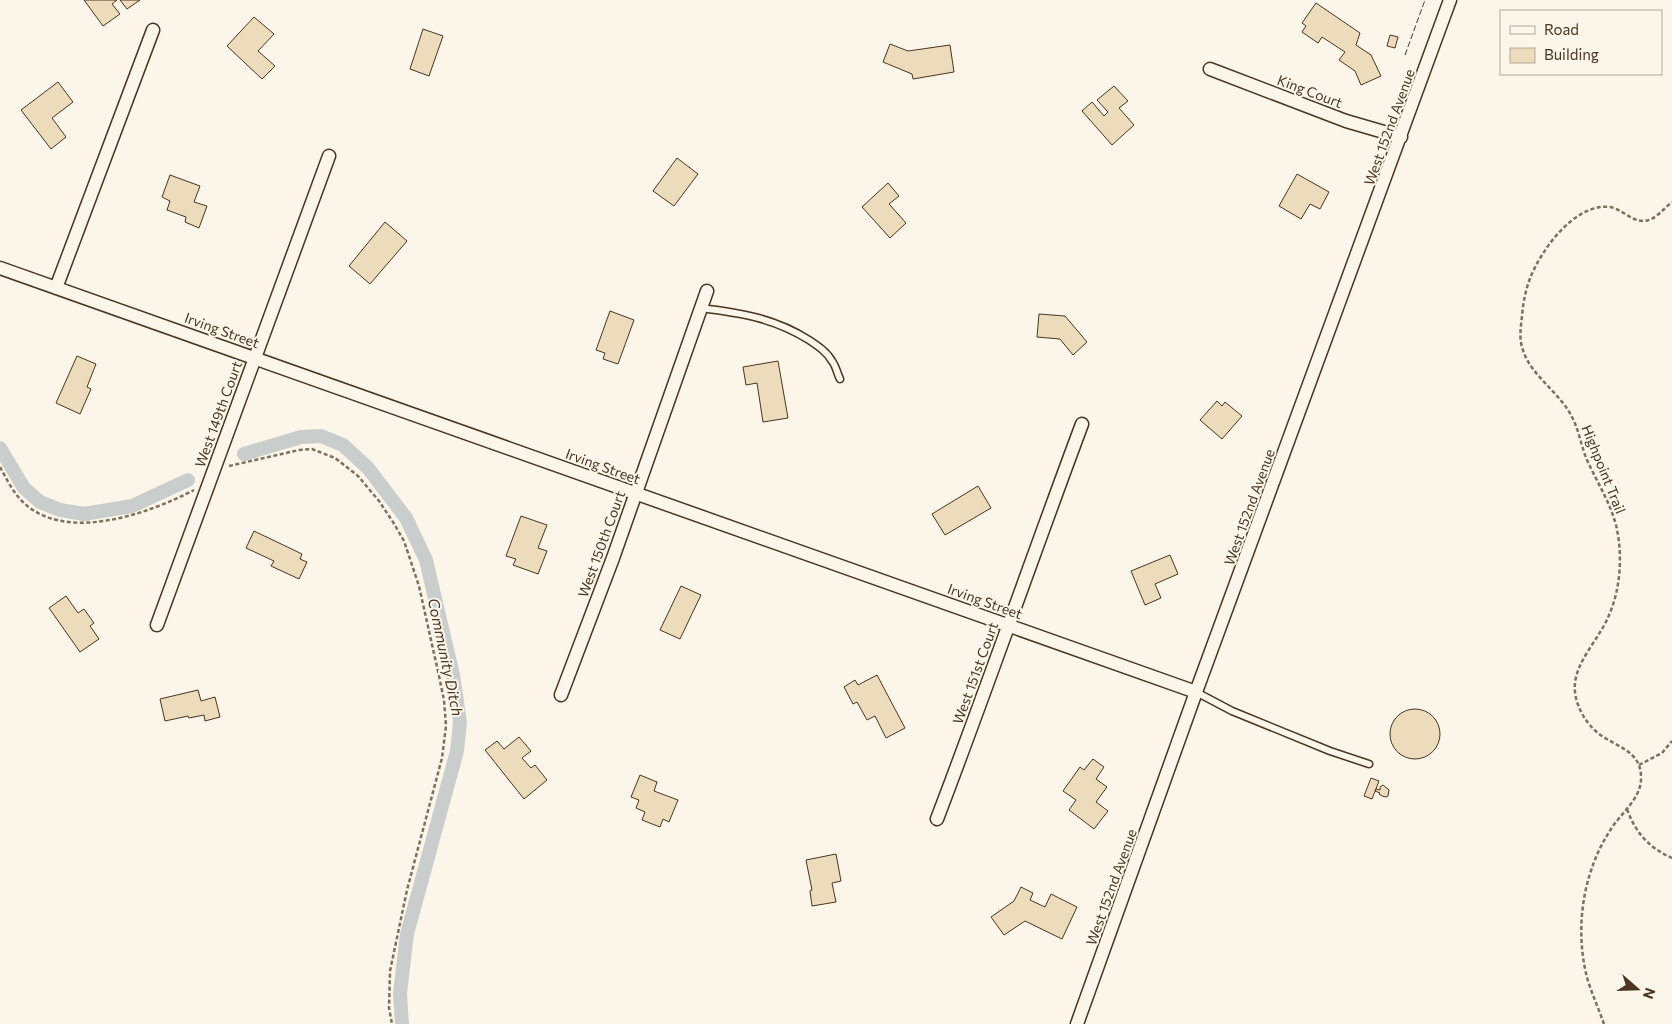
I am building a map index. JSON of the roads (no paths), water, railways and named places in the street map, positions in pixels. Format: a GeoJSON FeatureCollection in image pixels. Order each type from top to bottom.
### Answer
{"type":"FeatureCollection","features":[{"type":"Feature","properties":{"kind":"street","name":"West 152nd Avenue"},"geometry":{"type":"LineString","coordinates":[[1077,1024],[1196,692],[1450,0]]}},
{"type":"Feature","properties":{"kind":"street"},"geometry":{"type":"LineString","coordinates":[[56,288],[153,30]]}},
{"type":"Feature","properties":{"kind":"street","name":"King Court"},"geometry":{"type":"LineString","coordinates":[[1210,68],[1346,121],[1401,137]]}},
{"type":"Feature","properties":{"kind":"street","name":"West 149th Court"},"geometry":{"type":"LineString","coordinates":[[158,626],[329,156]]}},
{"type":"Feature","properties":{"kind":"street","name":"Irving Street"},"geometry":{"type":"LineString","coordinates":[[0,268],[1196,692]]}},
{"type":"Feature","properties":{"kind":"street","name":"West 150th Court"},"geometry":{"type":"LineString","coordinates":[[561,695],[708,291]]}},
{"type":"Feature","properties":{"kind":"street","name":"West 151st Court"},"geometry":{"type":"LineString","coordinates":[[937,819],[1082,424]]}},
{"type":"Feature","properties":{"kind":"lane"},"geometry":{"type":"LineString","coordinates":[[702,308],[748,314],[776,323],[803,336],[822,348],[832,361],[840,379]]}},
{"type":"Feature","properties":{"kind":"lane"},"geometry":{"type":"LineString","coordinates":[[1196,692],[1219,706],[1330,751],[1369,764]]}},
{"type":"Feature","properties":{"kind":"waterway","name":"Community Ditch"},"geometry":{"type":"LineString","coordinates":[[244,454],[301,437],[321,436],[343,445],[368,468],[406,518],[426,560],[453,675],[460,722],[457,751],[407,934],[400,993],[402,1024]]}},
{"type":"Feature","properties":{"kind":"waterway","name":"Community Ditch"},"geometry":{"type":"LineString","coordinates":[[0,448],[24,488],[40,502],[60,510],[84,514],[132,506],[188,480]]}}]}
